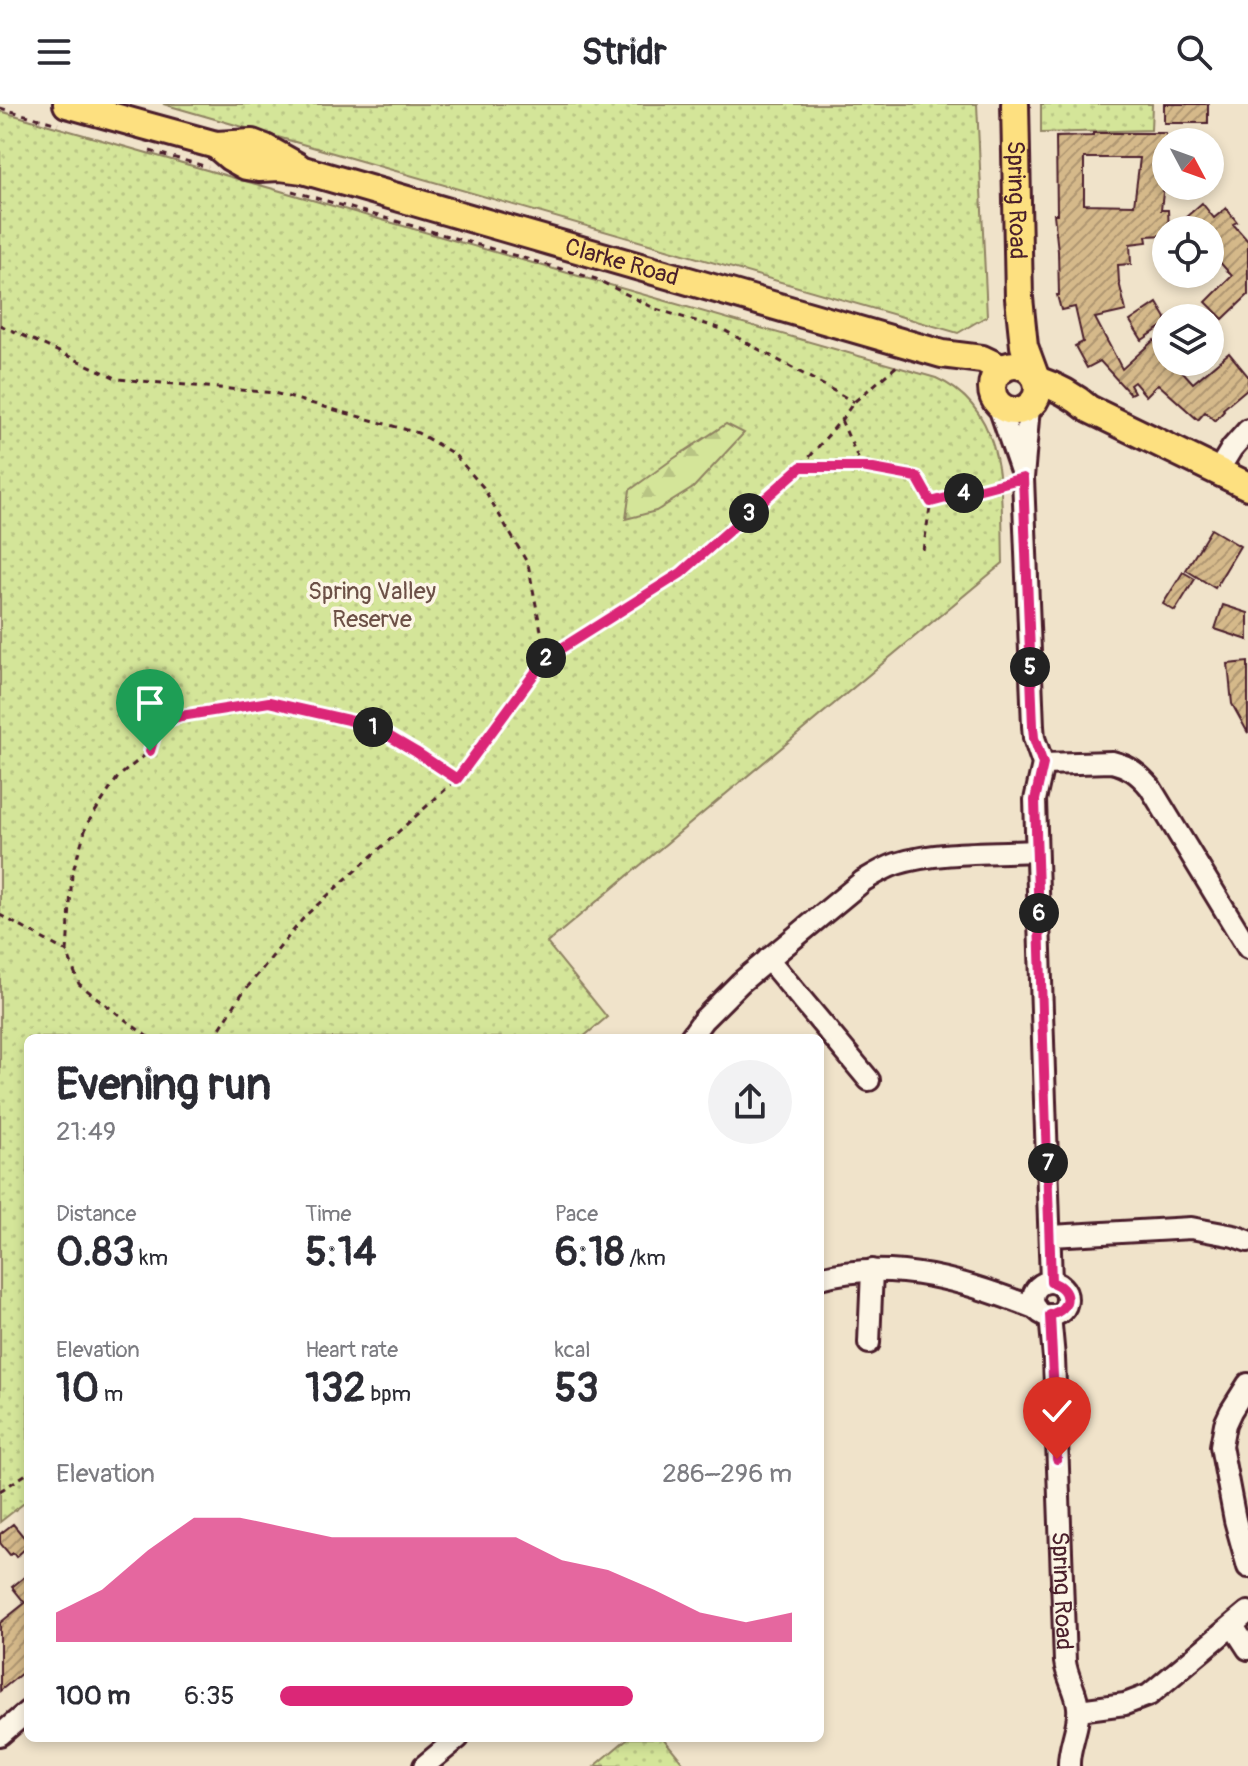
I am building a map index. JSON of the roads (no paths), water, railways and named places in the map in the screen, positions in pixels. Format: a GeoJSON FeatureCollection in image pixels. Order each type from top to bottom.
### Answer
{"type":"FeatureCollection","features":[{"type":"Feature","properties":{"kind":"main road","name":"Spring Road"},"geometry":{"type":"LineString","coordinates":[[1015,104],[1019,298],[1033,392]]}},
{"type":"Feature","properties":{"kind":"main road","name":"Clarke Road"},"geometry":{"type":"LineString","coordinates":[[64,115],[215,157],[230,157],[246,166],[280,167],[297,180],[931,351],[982,359],[1004,368]]}},
{"type":"Feature","properties":{"kind":"main road","name":"Spring Road"},"geometry":{"type":"LineString","coordinates":[[1004,368],[1019,298]]}},
{"type":"Feature","properties":{"kind":"main road","name":"Clarke Road"},"geometry":{"type":"LineString","coordinates":[[931,351],[996,401]]}},
{"type":"Feature","properties":{"kind":"main road"},"geometry":{"type":"LineString","coordinates":[[1033,392],[1023,366],[1004,368],[994,379],[996,401],[1007,410],[1013,411],[1033,392],[1055,386],[1072,394],[1089,409],[1248,486]]}},
{"type":"Feature","properties":{"kind":"street","name":"Spring Road"},"geometry":{"type":"LineString","coordinates":[[1033,392],[1023,478],[1033,726],[1043,764],[1035,800],[1051,1236],[1044,1285]]}},
{"type":"Feature","properties":{"kind":"street","name":"Spring Road"},"geometry":{"type":"LineString","coordinates":[[996,401],[1023,478]]}},
{"type":"Feature","properties":{"kind":"street"},"geometry":{"type":"LineString","coordinates":[[1218,471],[1248,430]]}},
{"type":"Feature","properties":{"kind":"street"},"geometry":{"type":"LineString","coordinates":[[1043,764],[1112,762],[1137,773],[1150,787],[1248,948]]}},
{"type":"Feature","properties":{"kind":"street"},"geometry":{"type":"LineString","coordinates":[[693,1034],[722,1000],[768,959],[863,881],[894,864],[927,857],[1036,851]]}},
{"type":"Feature","properties":{"kind":"street"},"geometry":{"type":"LineString","coordinates":[[768,959],[869,1080]]}},
{"type":"Feature","properties":{"kind":"street"},"geometry":{"type":"LineString","coordinates":[[1051,1236],[1191,1228],[1248,1241]]}},
{"type":"Feature","properties":{"kind":"street"},"geometry":{"type":"LineString","coordinates":[[824,1277],[856,1270],[899,1271],[987,1289],[1044,1312],[1061,1311],[1066,1302],[1061,1286],[987,1289]]}},
{"type":"Feature","properties":{"kind":"street"},"geometry":{"type":"LineString","coordinates":[[869,1343],[872,1270]]}},
{"type":"Feature","properties":{"kind":"street"},"geometry":{"type":"LineString","coordinates":[[1044,1285],[1034,1292],[1033,1301],[1044,1312]]}},
{"type":"Feature","properties":{"kind":"street","name":"Spring Road"},"geometry":{"type":"LineString","coordinates":[[1044,1312],[1054,1358],[1065,1662],[1079,1710]]}},
{"type":"Feature","properties":{"kind":"street"},"geometry":{"type":"LineString","coordinates":[[1248,1384],[1225,1424],[1221,1446],[1235,1520],[1248,1567]]}},
{"type":"Feature","properties":{"kind":"street"},"geometry":{"type":"LineString","coordinates":[[1069,1766],[1079,1710],[1125,1704],[1149,1695],[1240,1619],[1248,1649]]}},
{"type":"Feature","properties":{"kind":"street"},"geometry":{"type":"LineString","coordinates":[[0,1735],[24,1714]]}},
{"type":"Feature","properties":{"kind":"street"},"geometry":{"type":"LineString","coordinates":[[424,1766],[453,1742]]}},
{"type":"Feature","properties":{"kind":"park label","name":"Spring Valley Reserve"},"geometry":{"type":"Point","coordinates":[372,605]}}]}
